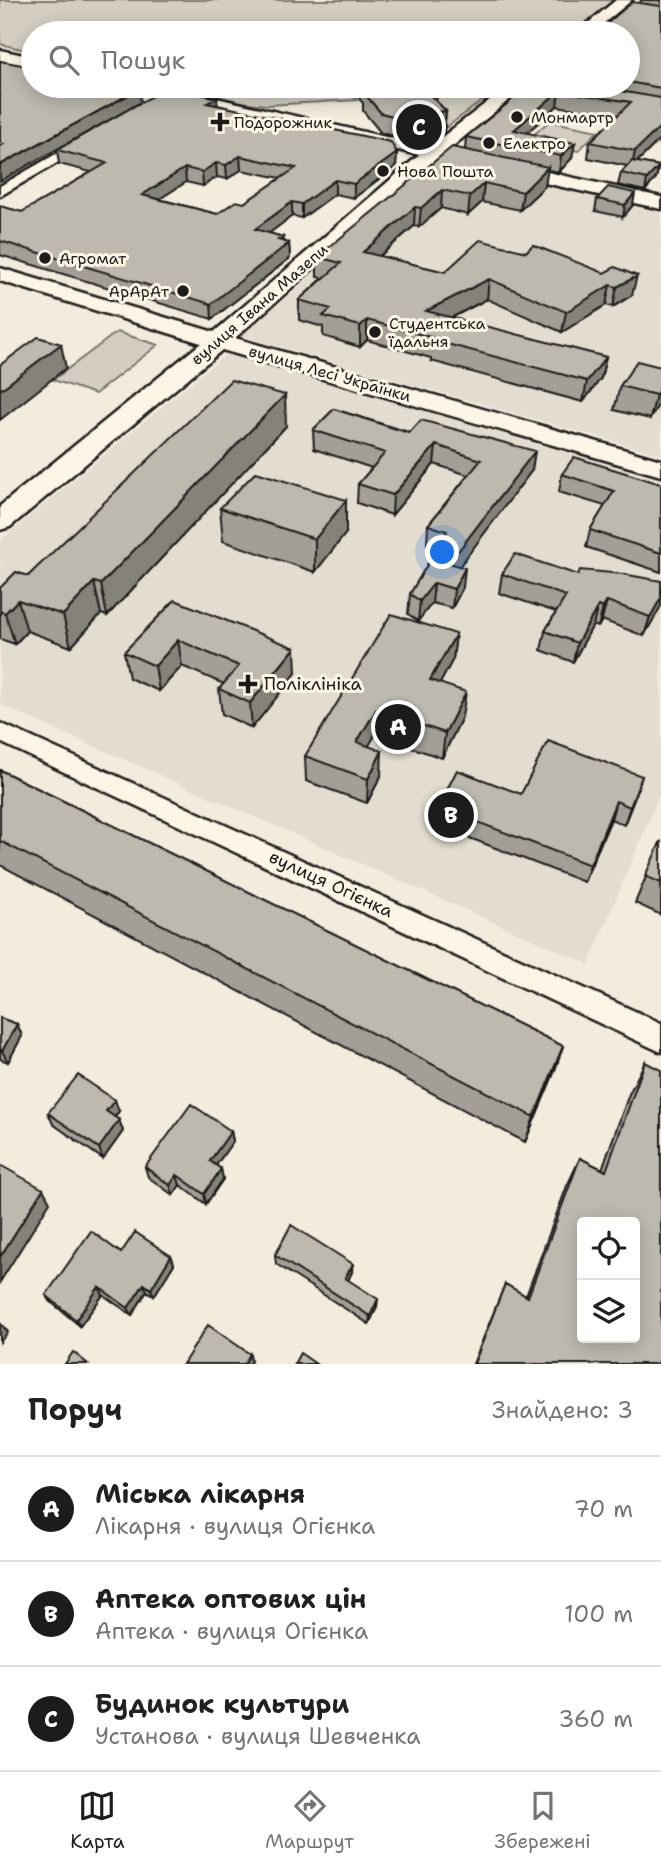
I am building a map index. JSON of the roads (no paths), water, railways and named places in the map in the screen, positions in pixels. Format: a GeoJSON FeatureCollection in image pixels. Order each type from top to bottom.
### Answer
{"type":"FeatureCollection","features":[{"type":"Feature","properties":{"kind":"street"},"geometry":{"type":"LineString","coordinates":[[600,21],[622,6]]}},
{"type":"Feature","properties":{"kind":"street"},"geometry":{"type":"LineString","coordinates":[[0,55],[21,59]]}},
{"type":"Feature","properties":{"kind":"street"},"geometry":{"type":"LineString","coordinates":[[149,105],[160,98]]}},
{"type":"Feature","properties":{"kind":"street"},"geometry":{"type":"LineString","coordinates":[[201,98],[480,164],[661,203]]}},
{"type":"Feature","properties":{"kind":"street","name":"вулиця Івана Мазепи"},"geometry":{"type":"LineString","coordinates":[[0,521],[218,341],[433,153],[503,98]]}},
{"type":"Feature","properties":{"kind":"street"},"geometry":{"type":"LineString","coordinates":[[0,192],[92,138]]}},
{"type":"Feature","properties":{"kind":"street","name":"вулиця Лесі Українки"},"geometry":{"type":"LineString","coordinates":[[0,274],[218,341],[661,468]]}},
{"type":"Feature","properties":{"kind":"street","name":"вулиця Огієнка"},"geometry":{"type":"LineString","coordinates":[[0,732],[661,1038]]}},
{"type":"Feature","properties":{"kind":"place","name":"Монмартр"},"geometry":{"type":"Point","coordinates":[517,117]}},
{"type":"Feature","properties":{"kind":"place","name":"Подорожник"},"geometry":{"type":"Point","coordinates":[220,122]}},
{"type":"Feature","properties":{"kind":"place","name":"Будинок культури"},"geometry":{"type":"Point","coordinates":[419,127]}},
{"type":"Feature","properties":{"kind":"place","name":"Електро"},"geometry":{"type":"Point","coordinates":[489,143]}},
{"type":"Feature","properties":{"kind":"place","name":"Нова Пошта"},"geometry":{"type":"Point","coordinates":[383,171]}},
{"type":"Feature","properties":{"kind":"place","name":"Агромат"},"geometry":{"type":"Point","coordinates":[45,258]}},
{"type":"Feature","properties":{"kind":"place","name":"АрАрАт"},"geometry":{"type":"Point","coordinates":[183,291]}},
{"type":"Feature","properties":{"kind":"place","name":"Студентська їдальня"},"geometry":{"type":"Point","coordinates":[375,332]}},
{"type":"Feature","properties":{"kind":"place","name":"Поліклініка"},"geometry":{"type":"Point","coordinates":[248,684]}},
{"type":"Feature","properties":{"kind":"place","name":"Міська лікарня"},"geometry":{"type":"Point","coordinates":[398,727]}},
{"type":"Feature","properties":{"kind":"place","name":"Аптека оптових цін"},"geometry":{"type":"Point","coordinates":[451,815]}}]}
